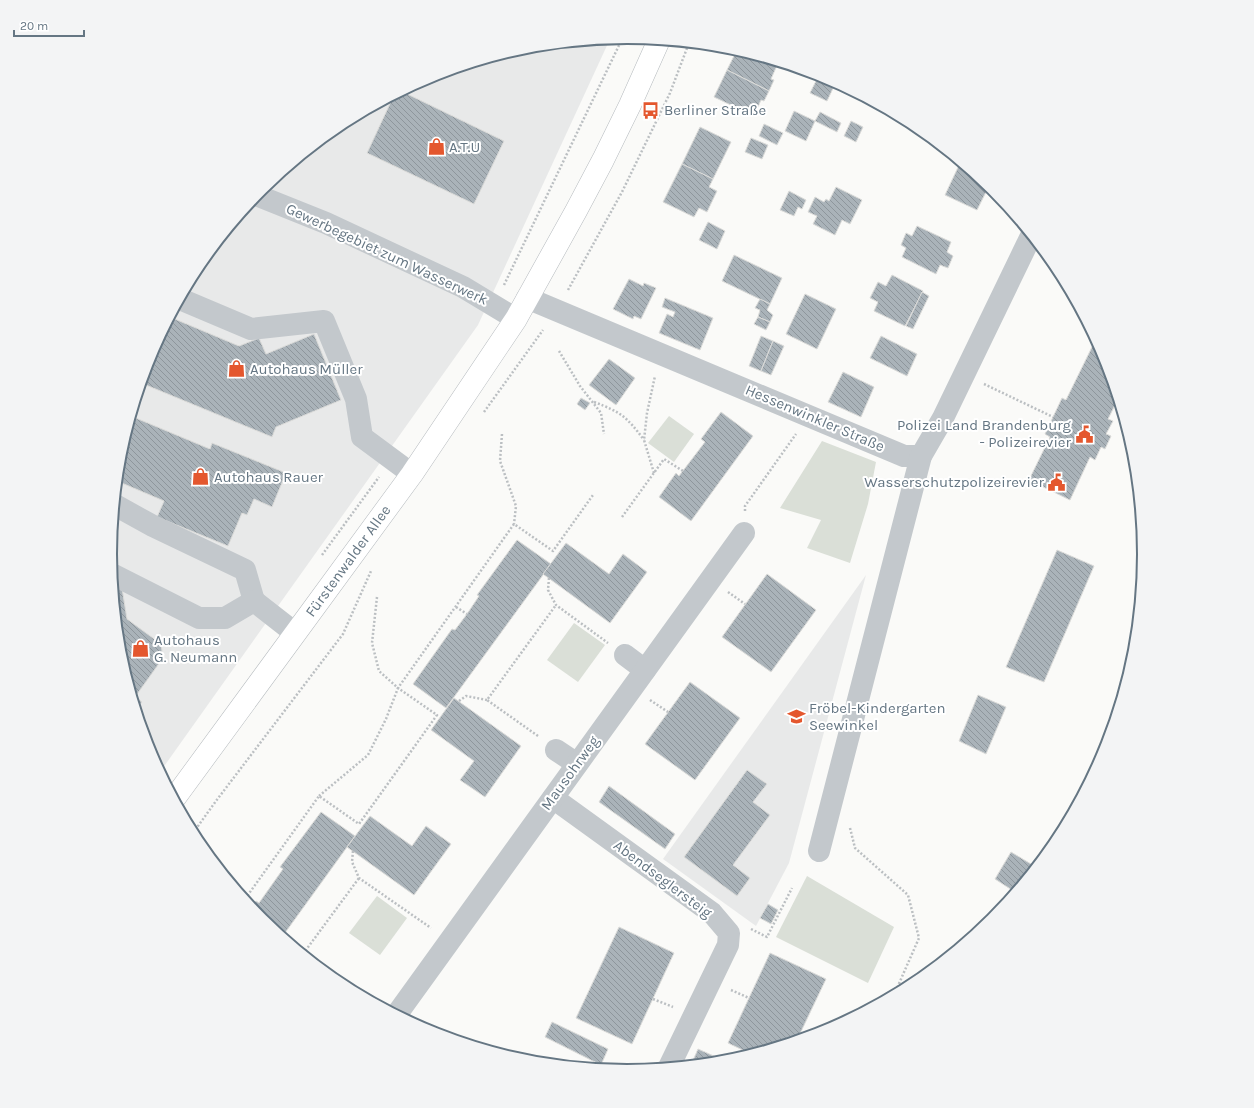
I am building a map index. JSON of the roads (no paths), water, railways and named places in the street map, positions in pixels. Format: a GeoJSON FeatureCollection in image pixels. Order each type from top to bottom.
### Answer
{"type":"FeatureCollection","features":[{"type":"Feature","properties":{"kind":"main road"},"geometry":{"type":"LineString","coordinates":[[516,318],[603,160],[657,45]]}},
{"type":"Feature","properties":{"kind":"main road","name":"Fürstenwalder Allee"},"geometry":{"type":"LineString","coordinates":[[177,794],[412,474],[516,318]]}},
{"type":"Feature","properties":{"kind":"street","name":"Gewerbegebiet zum Wasserwerk"},"geometry":{"type":"LineString","coordinates":[[262,197],[326,223],[463,287],[516,318]]}},
{"type":"Feature","properties":{"kind":"street"},"geometry":{"type":"LineString","coordinates":[[819,851],[920,456],[943,418],[1029,240]]}},
{"type":"Feature","properties":{"kind":"street","name":"Hessenwinkler Straße"},"geometry":{"type":"LineString","coordinates":[[527,298],[904,456],[920,456]]}},
{"type":"Feature","properties":{"kind":"street"},"geometry":{"type":"LineString","coordinates":[[184,301],[251,329],[324,321],[356,399],[362,437],[412,474]]}},
{"type":"Feature","properties":{"kind":"street"},"geometry":{"type":"LineString","coordinates":[[119,507],[153,526],[245,570],[254,602],[295,633]]}},
{"type":"Feature","properties":{"kind":"street","name":"Mausohrweg"},"geometry":{"type":"LineString","coordinates":[[400,1010],[744,533]]}},
{"type":"Feature","properties":{"kind":"street"},"geometry":{"type":"LineString","coordinates":[[118,577],[199,618],[225,618],[254,602]]}},
{"type":"Feature","properties":{"kind":"street"},"geometry":{"type":"LineString","coordinates":[[625,654],[645,670]]}},
{"type":"Feature","properties":{"kind":"street"},"geometry":{"type":"LineString","coordinates":[[556,750],[577,764]]}},
{"type":"Feature","properties":{"kind":"street","name":"Abendseglersteig"},"geometry":{"type":"LineString","coordinates":[[553,798],[712,913],[729,933],[728,945],[672,1062]]}},
{"type":"Feature","properties":{"kind":"place","name":"Berliner Straße"},"geometry":{"type":"Point","coordinates":[651,110]}},
{"type":"Feature","properties":{"kind":"place","name":"A.T.U"},"geometry":{"type":"Point","coordinates":[436,147]}},
{"type":"Feature","properties":{"kind":"place","name":"Autohaus Müller"},"geometry":{"type":"Point","coordinates":[237,369]}},
{"type":"Feature","properties":{"kind":"place","name":"Polizei Land Brandenburg - Polizeirevier"},"geometry":{"type":"Point","coordinates":[1084,434]}},
{"type":"Feature","properties":{"kind":"place","name":"Autohaus Rauer"},"geometry":{"type":"Point","coordinates":[201,477]}},
{"type":"Feature","properties":{"kind":"place","name":"Wasserschutzpolizeirevier"},"geometry":{"type":"Point","coordinates":[1057,482]}},
{"type":"Feature","properties":{"kind":"place","name":"Autohaus G. Neumann"},"geometry":{"type":"Point","coordinates":[141,649]}},
{"type":"Feature","properties":{"kind":"place","name":"Fröbel-Kindergarten Seewinkel"},"geometry":{"type":"Point","coordinates":[796,717]}}]}
